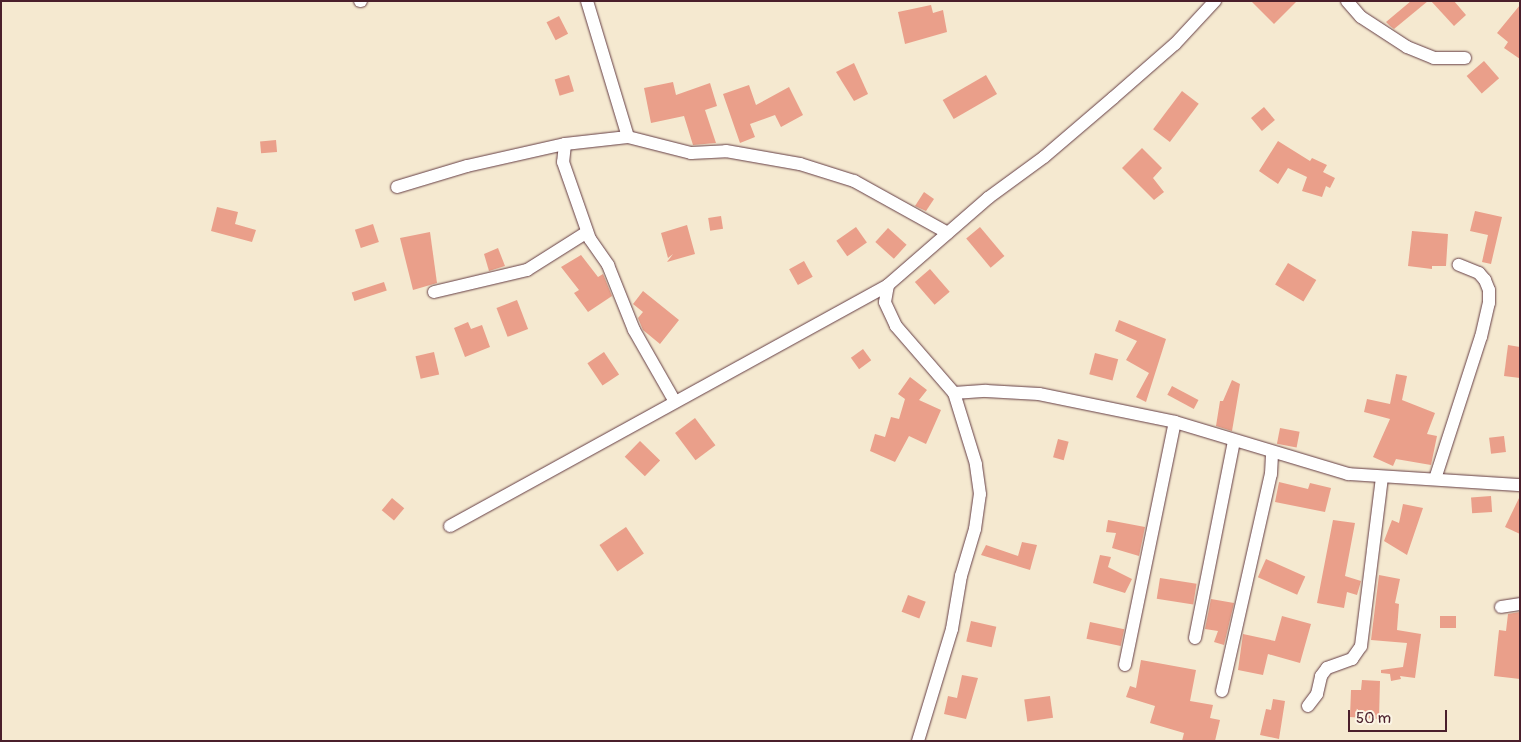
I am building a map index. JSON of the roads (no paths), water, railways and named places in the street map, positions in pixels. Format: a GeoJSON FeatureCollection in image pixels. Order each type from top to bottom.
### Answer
{"type":"FeatureCollection","features":[{"type":"Feature","properties":{"kind":"street"},"geometry":{"type":"LineString","coordinates":[[587,1],[628,136]]}},
{"type":"Feature","properties":{"kind":"street"},"geometry":{"type":"LineString","coordinates":[[1347,1],[1361,17],[1407,47],[1434,58],[1465,58]]}},
{"type":"Feature","properties":{"kind":"street"},"geometry":{"type":"LineString","coordinates":[[450,526],[674,400],[888,285],[988,198],[1044,157],[1175,44],[1210,3]]}},
{"type":"Feature","properties":{"kind":"street"},"geometry":{"type":"LineString","coordinates":[[398,187],[468,166],[566,144],[628,136],[691,153],[726,151],[800,164],[854,181],[948,232]]}},
{"type":"Feature","properties":{"kind":"street"},"geometry":{"type":"LineString","coordinates":[[566,144],[563,162],[587,232],[608,265],[634,330],[674,400]]}},
{"type":"Feature","properties":{"kind":"street"},"geometry":{"type":"LineString","coordinates":[[434,292],[527,270],[587,232]]}},
{"type":"Feature","properties":{"kind":"street"},"geometry":{"type":"LineString","coordinates":[[1435,479],[1481,338],[1489,303],[1489,290],[1485,280],[1479,273],[1460,265]]}},
{"type":"Feature","properties":{"kind":"street"},"geometry":{"type":"LineString","coordinates":[[888,285],[885,302],[896,326],[954,393],[976,464],[980,494],[975,529],[961,576],[952,629],[918,741]]}},
{"type":"Feature","properties":{"kind":"street"},"geometry":{"type":"LineString","coordinates":[[954,393],[986,390],[1039,394],[1175,422],[1348,474],[1382,478],[1435,479],[1520,485]]}},
{"type":"Feature","properties":{"kind":"street"},"geometry":{"type":"LineString","coordinates":[[1125,665],[1175,422]]}},
{"type":"Feature","properties":{"kind":"street"},"geometry":{"type":"LineString","coordinates":[[1195,638],[1234,441]]}},
{"type":"Feature","properties":{"kind":"street"},"geometry":{"type":"LineString","coordinates":[[1222,691],[1271,474],[1272,452]]}},
{"type":"Feature","properties":{"kind":"street"},"geometry":{"type":"LineString","coordinates":[[1308,706],[1318,694],[1321,676],[1327,668],[1352,658],[1361,646],[1382,478]]}},
{"type":"Feature","properties":{"kind":"street"},"geometry":{"type":"LineString","coordinates":[[1501,607],[1520,604]]}}]}
